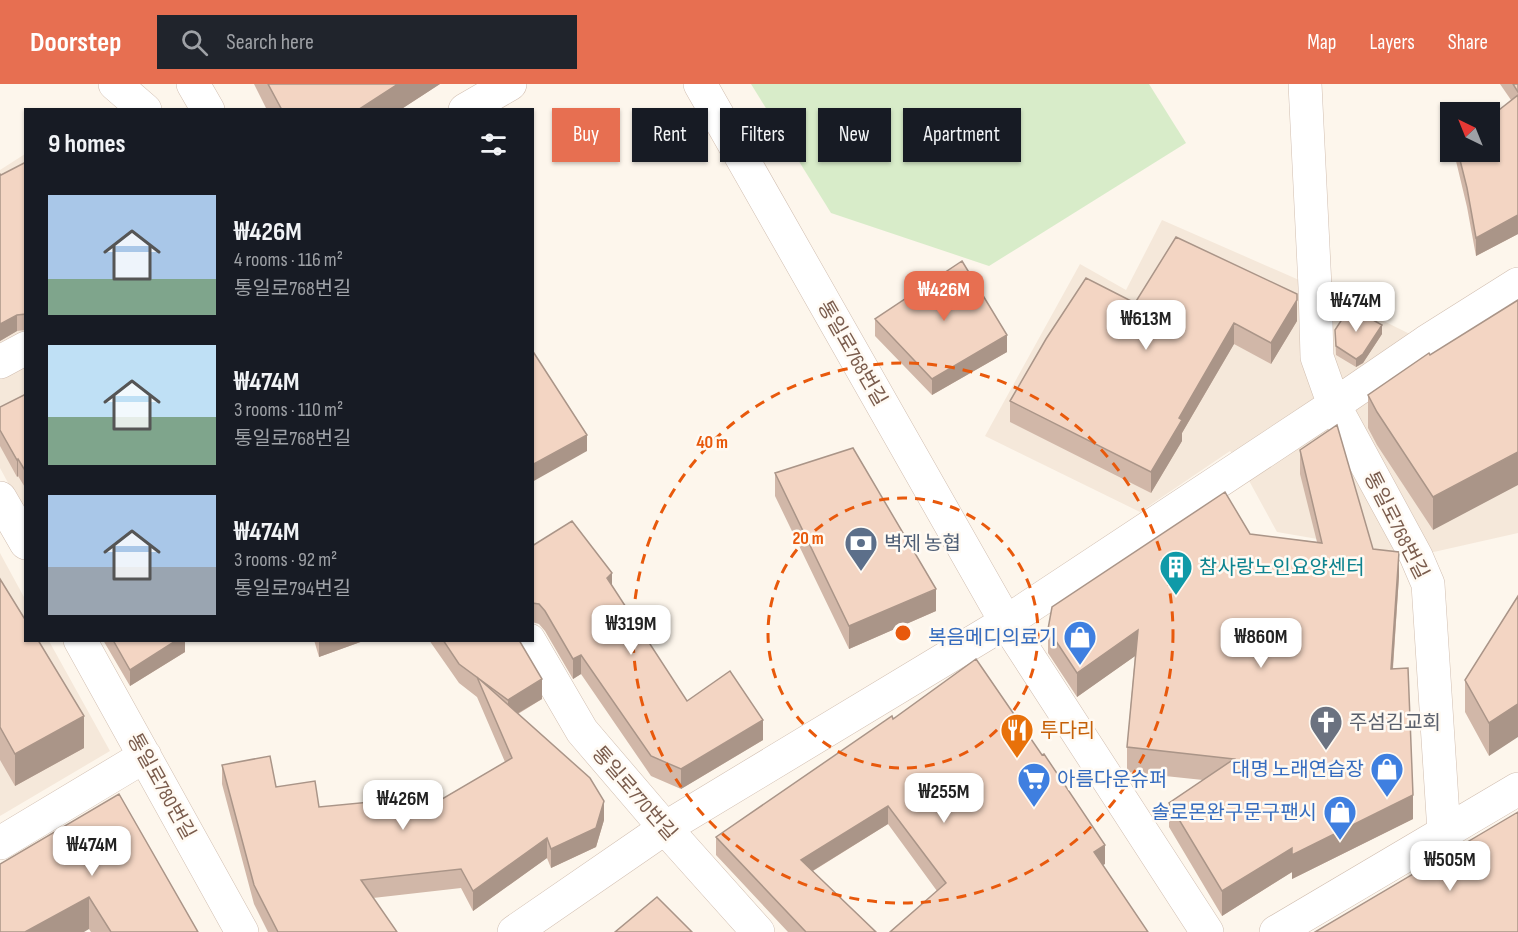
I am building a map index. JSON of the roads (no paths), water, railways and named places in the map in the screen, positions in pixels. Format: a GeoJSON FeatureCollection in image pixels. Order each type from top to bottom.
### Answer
{"type":"FeatureCollection","features":[{"type":"Feature","properties":{"kind":"street"},"geometry":{"type":"LineString","coordinates":[[115,84],[143,108]]}},
{"type":"Feature","properties":{"kind":"street"},"geometry":{"type":"LineString","coordinates":[[193,84],[207,108]]}},
{"type":"Feature","properties":{"kind":"street"},"geometry":{"type":"LineString","coordinates":[[468,108],[510,84]]}},
{"type":"Feature","properties":{"kind":"street","name":"통일로768번길"},"geometry":{"type":"LineString","coordinates":[[700,84],[1006,622],[1207,932]]}},
{"type":"Feature","properties":{"kind":"street","name":"통일로768번길"},"geometry":{"type":"LineString","coordinates":[[1305,84],[1317,357],[1334,405],[1416,556],[1428,584],[1444,832]]}},
{"type":"Feature","properties":{"kind":"street"},"geometry":{"type":"LineString","coordinates":[[529,927],[664,828],[1006,622],[1426,342],[1518,284]]}},
{"type":"Feature","properties":{"kind":"street"},"geometry":{"type":"LineString","coordinates":[[0,362],[24,349]]}},
{"type":"Feature","properties":{"kind":"street"},"geometry":{"type":"LineString","coordinates":[[0,498],[24,540]]}},
{"type":"Feature","properties":{"kind":"street","name":"통일로780번길"},"geometry":{"type":"LineString","coordinates":[[81,642],[242,932]]}},
{"type":"Feature","properties":{"kind":"street","name":"통일로770번길"},"geometry":{"type":"LineString","coordinates":[[530,642],[582,731],[664,828],[758,932]]}},
{"type":"Feature","properties":{"kind":"street"},"geometry":{"type":"LineString","coordinates":[[0,843],[145,756]]}},
{"type":"Feature","properties":{"kind":"street"},"geometry":{"type":"LineString","coordinates":[[1276,932],[1518,789]]}},
{"type":"Feature","properties":{"kind":"place","name":"벽제 농협"},"geometry":{"type":"Point","coordinates":[861,572]}},
{"type":"Feature","properties":{"kind":"place","name":"참사랑노인요양센터"},"geometry":{"type":"Point","coordinates":[1176,596]}},
{"type":"Feature","properties":{"kind":"place","name":"복음메디의료기"},"geometry":{"type":"Point","coordinates":[1080,666]}},
{"type":"Feature","properties":{"kind":"place","name":"주섬김교회"},"geometry":{"type":"Point","coordinates":[1326,751]}},
{"type":"Feature","properties":{"kind":"place","name":"투다리"},"geometry":{"type":"Point","coordinates":[1017,759]}},
{"type":"Feature","properties":{"kind":"place","name":"대명 노래연습장"},"geometry":{"type":"Point","coordinates":[1387,798]}},
{"type":"Feature","properties":{"kind":"place","name":"아름다운슈퍼"},"geometry":{"type":"Point","coordinates":[1034,808]}},
{"type":"Feature","properties":{"kind":"place","name":"솔로몬완구문구팬시"},"geometry":{"type":"Point","coordinates":[1340,841]}}]}
